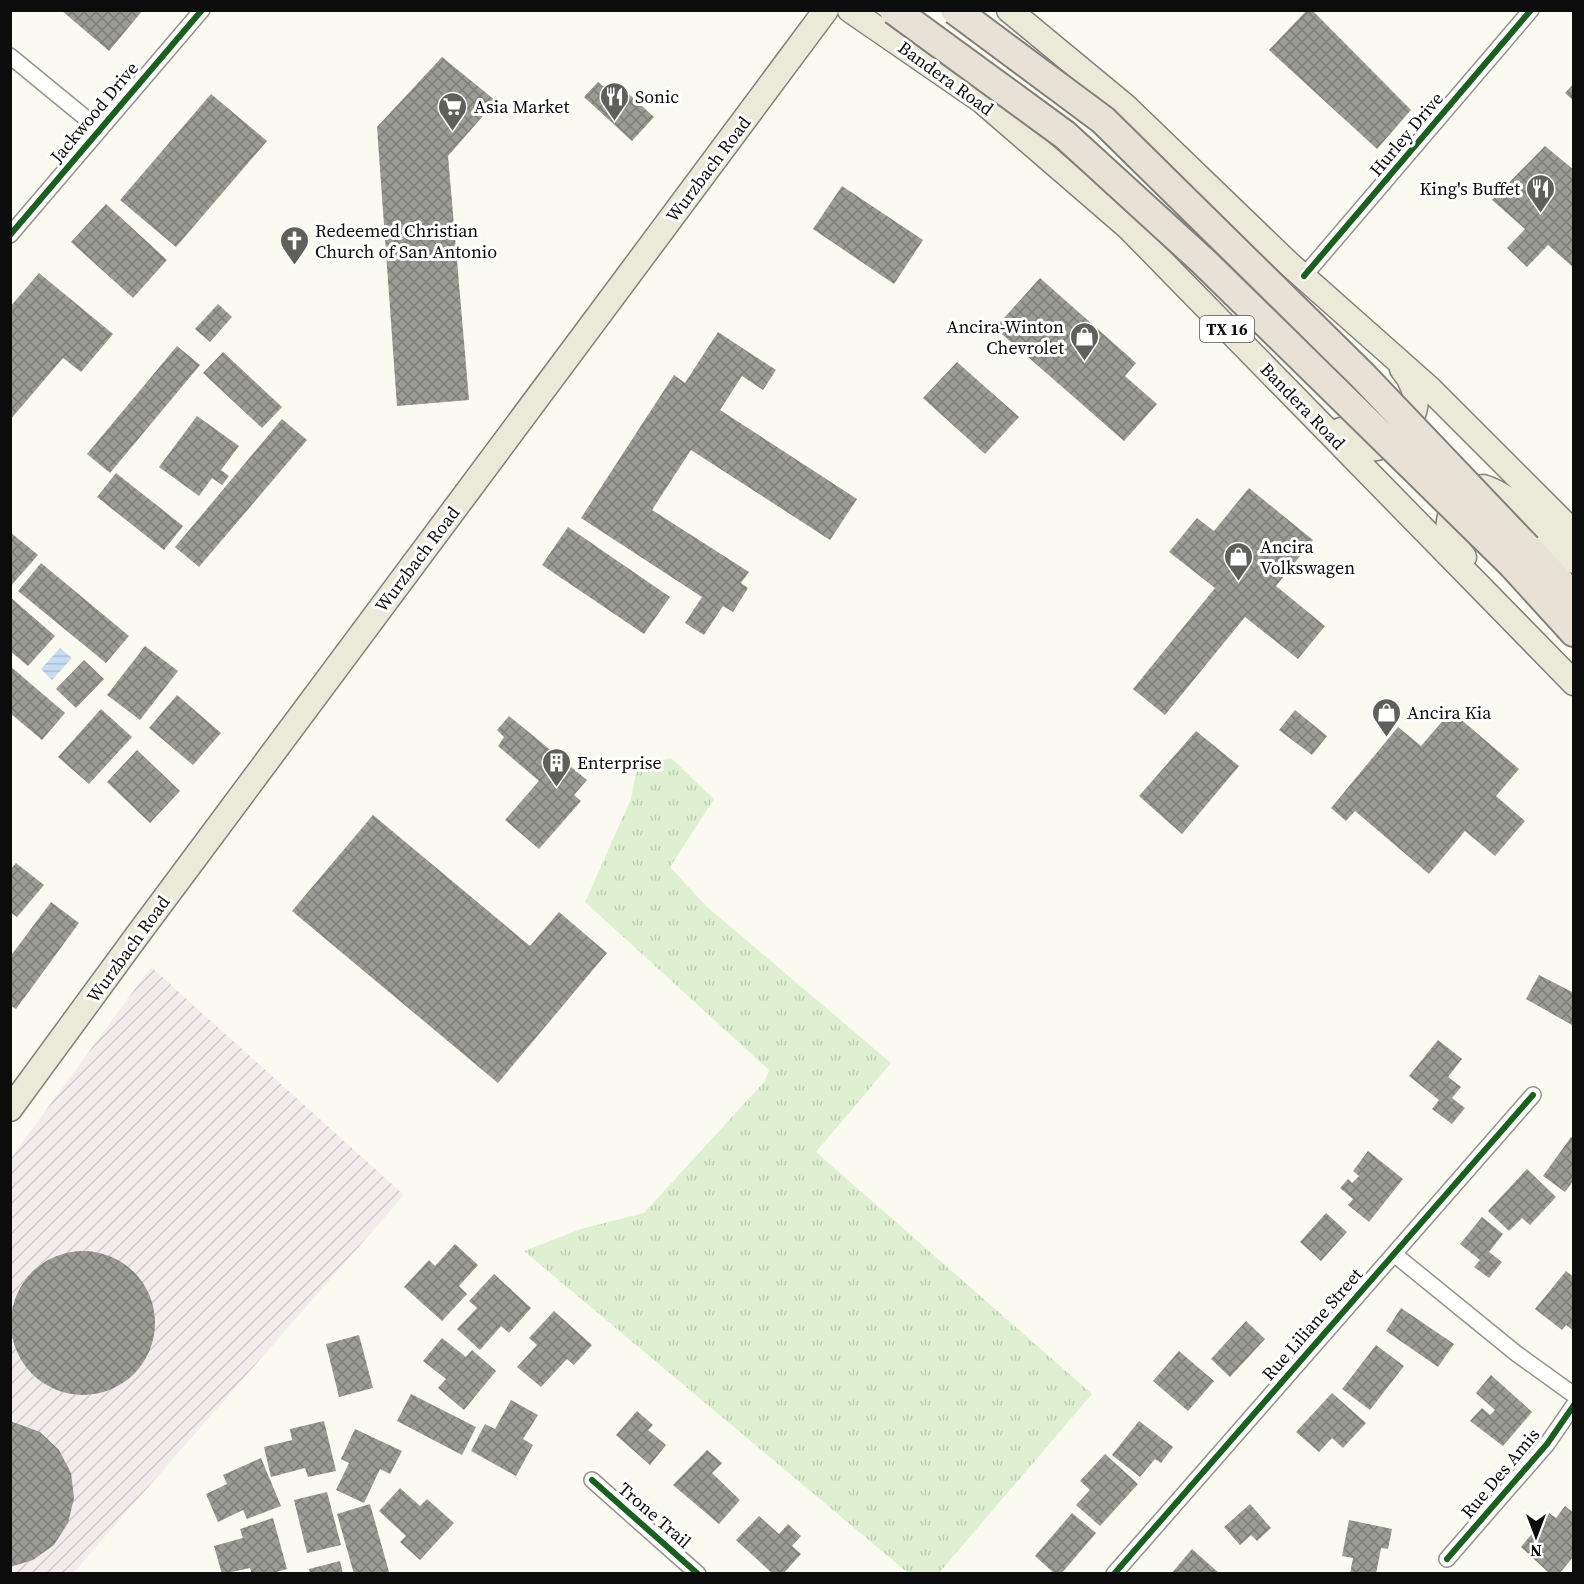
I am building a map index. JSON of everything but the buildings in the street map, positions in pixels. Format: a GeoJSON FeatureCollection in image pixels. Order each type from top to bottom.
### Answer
{"type":"FeatureCollection","features":[{"type":"Feature","properties":{"kind":"highway"},"geometry":{"type":"LineString","coordinates":[[894,10],[1065,135],[1519,556],[1574,597]]}},
{"type":"Feature","properties":{"kind":"highway"},"geometry":{"type":"LineString","coordinates":[[955,10],[1103,120],[1363,376],[1519,556],[1574,633]]}},
{"type":"Feature","properties":{"kind":"main road","name":"Wurzbach Road"},"geometry":{"type":"LineString","coordinates":[[10,1109],[142,928],[826,10]]}},
{"type":"Feature","properties":{"kind":"main road","name":"Bandera Road"},"geometry":{"type":"LineString","coordinates":[[850,10],[982,101],[1129,228],[1574,682]]}},
{"type":"Feature","properties":{"kind":"main road"},"geometry":{"type":"LineString","coordinates":[[1009,10],[1125,106],[1304,276],[1430,388],[1574,532]]}},
{"type":"Feature","properties":{"kind":"main road"},"geometry":{"type":"LineString","coordinates":[[1272,374],[1353,442],[1368,448],[1379,448],[1404,428],[1415,410],[1416,395],[1406,373],[1375,339]]}},
{"type":"Feature","properties":{"kind":"main road"},"geometry":{"type":"LineString","coordinates":[[1511,619],[1450,539],[1447,528],[1449,515],[1465,497],[1483,487],[1497,491],[1574,561]]}},
{"type":"Feature","properties":{"kind":"street","name":"Jackwood Drive"},"geometry":{"type":"LineString","coordinates":[[10,235],[202,10]]}},
{"type":"Feature","properties":{"kind":"street","name":"Hurley Drive"},"geometry":{"type":"LineString","coordinates":[[1304,276],[1531,10]]}},
{"type":"Feature","properties":{"kind":"street"},"geometry":{"type":"LineString","coordinates":[[10,56],[99,129]]}},
{"type":"Feature","properties":{"kind":"street","name":"Rue Liliane Street"},"geometry":{"type":"LineString","coordinates":[[1114,1574],[1533,1095]]}},
{"type":"Feature","properties":{"kind":"street"},"geometry":{"type":"LineString","coordinates":[[1394,1254],[1517,1354],[1574,1395]]}},
{"type":"Feature","properties":{"kind":"street","name":"Rue Des Amis"},"geometry":{"type":"LineString","coordinates":[[1447,1558],[1534,1458],[1574,1405]]}},
{"type":"Feature","properties":{"kind":"street","name":"Trone Trail"},"geometry":{"type":"LineString","coordinates":[[592,1480],[687,1570]]}},
{"type":"Feature","properties":{"kind":"shaded area"},"geometry":{"type":"Polygon","coordinates":[[[151,967],[404,1195],[73,1573],[11,1574],[11,1158],[151,967]]]}},
{"type":"Feature","properties":{"kind":"green space"},"geometry":{"type":"Polygon","coordinates":[[[671,758],[714,799],[670,867],[706,906],[891,1063],[816,1152],[1092,1394],[939,1573],[908,1573],[524,1251],[581,1229],[644,1213],[765,1081],[769,1070],[585,902],[631,799],[637,767],[671,758]]]}},
{"type":"Feature","properties":{"kind":"water"},"geometry":{"type":"Polygon","coordinates":[[[60,648],[72,658],[52,680],[41,669],[60,648]]]}},
{"type":"Feature","properties":{"kind":"cycle path"},"geometry":{"type":"LineString","coordinates":[[10,235],[202,10]]}},
{"type":"Feature","properties":{"kind":"cycle path"},"geometry":{"type":"LineString","coordinates":[[1304,276],[1531,10]]}},
{"type":"Feature","properties":{"kind":"cycle path"},"geometry":{"type":"LineString","coordinates":[[1114,1574],[1533,1095]]}},
{"type":"Feature","properties":{"kind":"cycle path"},"geometry":{"type":"LineString","coordinates":[[1447,1559],[1547,1444],[1574,1405]]}},
{"type":"Feature","properties":{"kind":"cycle path"},"geometry":{"type":"LineString","coordinates":[[592,1480],[698,1574]]}},
{"type":"Feature","properties":{"kind":"place","name":"Sonic"},"geometry":{"type":"Point","coordinates":[614,122]}},
{"type":"Feature","properties":{"kind":"place","name":"Asia Market"},"geometry":{"type":"Point","coordinates":[453,132]}},
{"type":"Feature","properties":{"kind":"place","name":"King's Buffet"},"geometry":{"type":"Point","coordinates":[1541,214]}},
{"type":"Feature","properties":{"kind":"place","name":"Redeemed Christian Church of San Antonio"},"geometry":{"type":"Point","coordinates":[294,266]}},
{"type":"Feature","properties":{"kind":"place","name":"Ancira-Winton Chevrolet"},"geometry":{"type":"Point","coordinates":[1085,362]}},
{"type":"Feature","properties":{"kind":"place","name":"Ancira Volkswagen"},"geometry":{"type":"Point","coordinates":[1239,582]}},
{"type":"Feature","properties":{"kind":"place","name":"Ancira Kia"},"geometry":{"type":"Point","coordinates":[1386,738]}},
{"type":"Feature","properties":{"kind":"place","name":"Enterprise"},"geometry":{"type":"Point","coordinates":[556,788]}}]}
